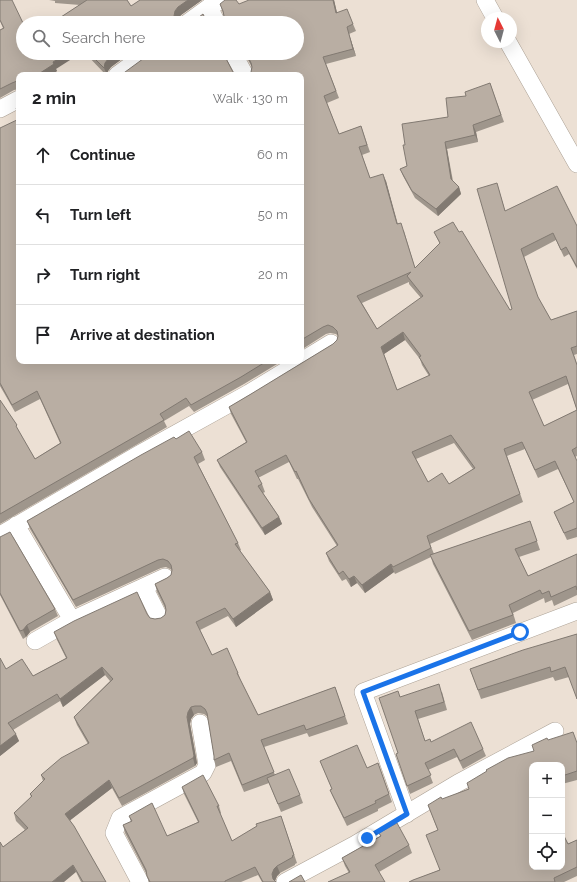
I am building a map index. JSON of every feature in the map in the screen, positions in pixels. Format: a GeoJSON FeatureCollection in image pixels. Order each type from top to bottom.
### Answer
{"type":"FeatureCollection","features":[{"type":"Feature","properties":{"kind":"street"},"geometry":{"type":"LineString","coordinates":[[485,0],[492,12]]}},
{"type":"Feature","properties":{"kind":"street"},"geometry":{"type":"LineString","coordinates":[[198,16],[216,4],[217,16]]}},
{"type":"Feature","properties":{"kind":"street"},"geometry":{"type":"LineString","coordinates":[[511,48],[577,164]]}},
{"type":"Feature","properties":{"kind":"street"},"geometry":{"type":"LineString","coordinates":[[122,72],[138,60]]}},
{"type":"Feature","properties":{"kind":"street"},"geometry":{"type":"LineString","coordinates":[[237,60],[243,72]]}},
{"type":"Feature","properties":{"kind":"street"},"geometry":{"type":"LineString","coordinates":[[0,109],[16,101]]}},
{"type":"Feature","properties":{"kind":"street"},"geometry":{"type":"LineString","coordinates":[[304,359],[331,343]]}},
{"type":"Feature","properties":{"kind":"street"},"geometry":{"type":"LineString","coordinates":[[0,535],[139,454],[249,393],[297,364]]}},
{"type":"Feature","properties":{"kind":"street"},"geometry":{"type":"LineString","coordinates":[[16,525],[72,620]]}},
{"type":"Feature","properties":{"kind":"street"},"geometry":{"type":"LineString","coordinates":[[35,641],[72,620],[165,577]]}},
{"type":"Feature","properties":{"kind":"street"},"geometry":{"type":"LineString","coordinates":[[144,587],[159,616]]}},
{"type":"Feature","properties":{"kind":"street"},"geometry":{"type":"LineString","coordinates":[[407,814],[363,692],[577,611]]}},
{"type":"Feature","properties":{"kind":"street"},"geometry":{"type":"LineString","coordinates":[[140,882],[114,834],[120,818],[203,773],[207,765],[200,723]]}},
{"type":"Feature","properties":{"kind":"street"},"geometry":{"type":"LineString","coordinates":[[286,882],[354,846],[458,782],[555,731]]}},
{"type":"Feature","properties":{"kind":"building"},"geometry":{"type":"Polygon","coordinates":[[[0,0],[12,0],[20,16],[16,16],[16,60],[56,60],[53,62],[54,64],[42,72],[16,72],[16,81],[0,89],[0,30],[4,28],[0,20],[0,0]]]}},
{"type":"Feature","properties":{"kind":"building"},"geometry":{"type":"Polygon","coordinates":[[[87,0],[127,0],[131,6],[140,0],[188,0],[178,7],[174,16],[63,16],[87,0]]]}},
{"type":"Feature","properties":{"kind":"building"},"geometry":{"type":"Polygon","coordinates":[[[225,0],[236,0],[239,4],[249,0],[333,0],[336,13],[347,9],[353,24],[347,27],[353,49],[323,57],[336,91],[324,96],[339,134],[361,126],[367,145],[359,147],[370,178],[383,174],[397,224],[401,223],[415,268],[440,243],[434,232],[453,222],[459,232],[462,231],[510,310],[512,309],[477,189],[497,183],[505,211],[557,186],[577,226],[577,267],[566,247],[561,250],[553,233],[521,249],[538,297],[551,320],[577,311],[577,346],[571,348],[577,365],[577,410],[577,447],[572,450],[577,461],[577,528],[564,533],[554,512],[574,502],[555,461],[535,470],[522,442],[504,449],[520,494],[427,536],[431,548],[393,567],[391,564],[362,585],[354,576],[349,579],[343,571],[339,574],[326,553],[338,545],[309,499],[296,471],[295,472],[286,455],[255,471],[262,484],[258,486],[279,517],[262,528],[217,460],[247,442],[229,407],[300,364],[304,364],[304,362],[333,344],[337,340],[338,336],[337,331],[328,325],[304,338],[304,72],[251,72],[252,67],[250,60],[304,60],[304,16],[224,16],[220,4],[225,0]],[[411,272],[357,296],[377,329],[423,296],[407,276],[411,272]],[[403,332],[381,347],[397,390],[430,375],[419,357],[421,356],[403,332]],[[566,376],[529,392],[544,426],[577,410],[566,376]],[[451,435],[412,452],[428,482],[442,473],[449,484],[475,468],[451,435]]]}},
{"type":"Feature","properties":{"kind":"building"},"geometry":{"type":"Polygon","coordinates":[[[96,60],[107,60],[104,68],[96,60]]]}},
{"type":"Feature","properties":{"kind":"building"},"geometry":{"type":"Polygon","coordinates":[[[141,60],[227,60],[233,72],[125,72],[141,60]]]}},
{"type":"Feature","properties":{"kind":"building"},"geometry":{"type":"Polygon","coordinates":[[[490,83],[501,115],[473,125],[475,135],[445,142],[451,179],[459,187],[436,209],[412,191],[400,169],[407,166],[403,145],[405,145],[402,124],[448,117],[446,98],[466,96],[465,92],[490,83]]]}},
{"type":"Feature","properties":{"kind":"building"},"geometry":{"type":"Polygon","coordinates":[[[16,120],[16,364],[262,364],[191,405],[186,398],[160,414],[164,420],[0,514],[0,400],[17,425],[16,426],[35,459],[61,443],[37,391],[12,405],[0,383],[0,128],[16,120]]]}},
{"type":"Feature","properties":{"kind":"building"},"geometry":{"type":"Polygon","coordinates":[[[189,431],[202,452],[194,457],[238,543],[235,544],[270,592],[233,619],[225,608],[196,622],[212,655],[227,648],[237,673],[258,715],[335,687],[345,716],[306,730],[304,725],[261,740],[274,772],[242,785],[229,753],[214,760],[207,713],[205,709],[201,706],[191,707],[187,717],[194,756],[193,758],[119,798],[109,780],[65,814],[74,826],[106,882],[83,882],[73,865],[52,882],[0,882],[0,842],[3,847],[28,828],[14,813],[32,796],[30,794],[45,779],[41,775],[61,758],[89,743],[74,717],[113,679],[102,667],[60,699],[57,694],[8,723],[16,734],[0,746],[0,658],[6,669],[22,659],[33,676],[67,658],[54,632],[74,621],[137,592],[150,618],[161,618],[165,615],[166,610],[155,584],[171,575],[172,570],[168,561],[163,559],[158,560],[73,600],[27,521],[141,455],[174,437],[176,439],[189,431]]]}},
{"type":"Feature","properties":{"kind":"building"},"geometry":{"type":"Polygon","coordinates":[[[530,521],[537,541],[515,549],[528,576],[577,554],[577,590],[576,586],[551,597],[549,591],[542,594],[540,590],[509,605],[513,615],[469,631],[430,555],[530,521]]]}},
{"type":"Feature","properties":{"kind":"building"},"geometry":{"type":"Polygon","coordinates":[[[10,532],[55,609],[27,625],[20,631],[0,593],[0,537],[10,532]]]}},
{"type":"Feature","properties":{"kind":"building"},"geometry":{"type":"Polygon","coordinates":[[[577,634],[577,699],[565,667],[551,672],[550,667],[478,690],[470,669],[523,650],[577,634]]]}},
{"type":"Feature","properties":{"kind":"building"},"geometry":{"type":"Polygon","coordinates":[[[439,684],[444,702],[415,711],[425,741],[430,739],[431,742],[471,722],[483,749],[460,761],[454,749],[425,763],[431,775],[407,786],[396,754],[398,753],[379,698],[398,691],[400,697],[439,684]]]}},
{"type":"Feature","properties":{"kind":"building"},"geometry":{"type":"Polygon","coordinates":[[[573,732],[577,743],[577,771],[565,775],[565,762],[529,762],[529,870],[565,870],[565,838],[568,844],[577,840],[577,867],[554,878],[555,882],[409,882],[440,870],[426,835],[438,830],[428,805],[441,797],[442,799],[469,789],[467,783],[487,771],[486,770],[508,758],[534,751],[532,745],[547,738],[548,740],[573,732]]]}},
{"type":"Feature","properties":{"kind":"building"},"geometry":{"type":"Polygon","coordinates":[[[357,745],[367,768],[378,763],[389,794],[375,801],[376,803],[344,818],[330,790],[332,789],[320,761],[357,745]]]}},
{"type":"Feature","properties":{"kind":"building"},"geometry":{"type":"Polygon","coordinates":[[[289,769],[300,795],[278,804],[267,778],[289,769]]]}},
{"type":"Feature","properties":{"kind":"building"},"geometry":{"type":"Polygon","coordinates":[[[203,775],[219,806],[217,806],[232,841],[257,826],[256,824],[281,816],[294,855],[274,869],[272,874],[273,879],[276,882],[263,882],[255,867],[225,882],[150,882],[146,870],[123,825],[132,821],[129,816],[152,803],[167,836],[199,822],[182,787],[203,775]]]}},
{"type":"Feature","properties":{"kind":"building"},"geometry":{"type":"Polygon","coordinates":[[[397,823],[409,845],[375,865],[385,882],[328,882],[350,872],[342,858],[381,836],[379,833],[397,823]]]}},
{"type":"Feature","properties":{"kind":"building"},"geometry":{"type":"Polygon","coordinates":[[[301,875],[305,882],[289,882],[301,875]]]}},
{"type":"Feature","properties":{"kind":"route"},"geometry":{"type":"LineString","coordinates":[[367,838],[407,814],[363,692],[520,632]]}}]}
